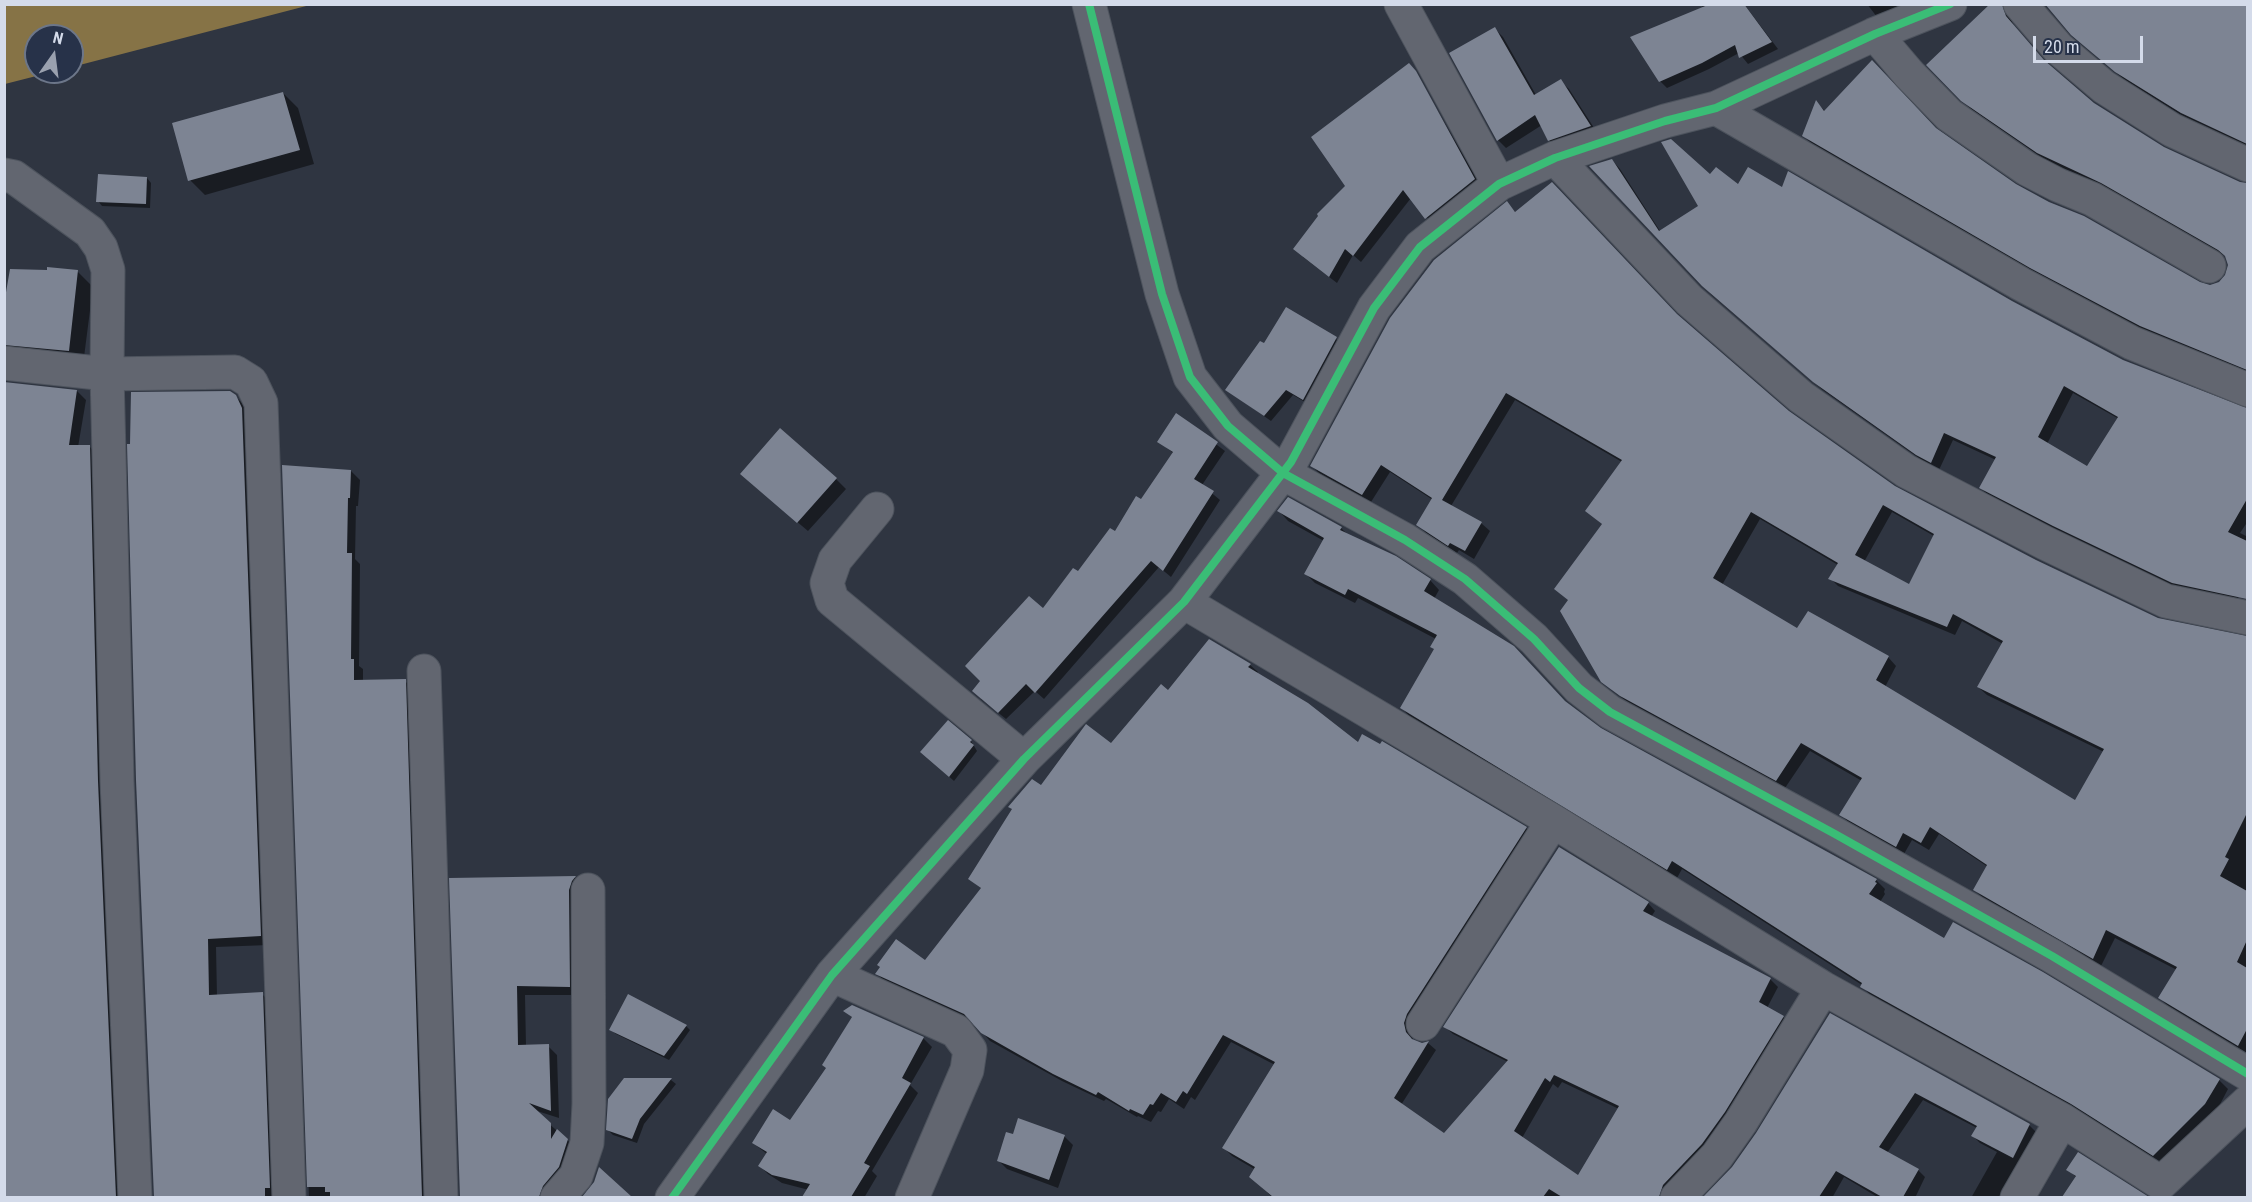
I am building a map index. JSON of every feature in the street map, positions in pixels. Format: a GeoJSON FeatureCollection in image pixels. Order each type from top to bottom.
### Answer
{"type":"FeatureCollection","features":[{"type":"Feature","properties":{"kind":"street"},"geometry":{"type":"LineString","coordinates":[[1089,4],[1162,294],[1190,377],[1227,426],[1282,473],[1405,540],[1465,579],[1534,639],[1579,688],[1610,712],[1835,834],[2052,956],[2247,1074]]}},
{"type":"Feature","properties":{"kind":"street"},"geometry":{"type":"LineString","coordinates":[[1401,4],[1499,184]]}},
{"type":"Feature","properties":{"kind":"street"},"geometry":{"type":"LineString","coordinates":[[672,1197],[832,975],[1024,759],[1184,602],[1291,462],[1374,308],[1402,267],[1420,247],[1499,184],[1556,158],[1665,121],[1716,108],[1875,34],[1950,4]]}},
{"type":"Feature","properties":{"kind":"street"},"geometry":{"type":"LineString","coordinates":[[2020,4],[2058,48],[2104,87],[2172,130],[2247,165]]}},
{"type":"Feature","properties":{"kind":"street"},"geometry":{"type":"LineString","coordinates":[[1875,34],[1909,74],[1949,115],[2027,169],[2058,186],[2092,199],[2209,266]]}},
{"type":"Feature","properties":{"kind":"street"},"geometry":{"type":"LineString","coordinates":[[1716,108],[2011,279],[2122,338],[2247,390]]}},
{"type":"Feature","properties":{"kind":"street"},"geometry":{"type":"LineString","coordinates":[[1556,158],[1689,300],[1801,398],[1906,471],[2045,543],[2166,601],[2247,618]]}},
{"type":"Feature","properties":{"kind":"street"},"geometry":{"type":"LineString","coordinates":[[4,175],[14,177],[90,232],[101,248],[108,270],[107,374],[117,781],[135,1197]]}},
{"type":"Feature","properties":{"kind":"street"},"geometry":{"type":"LineString","coordinates":[[4,363],[107,374],[235,372],[251,382],[261,404],[289,1197]]}},
{"type":"Feature","properties":{"kind":"street"},"geometry":{"type":"LineString","coordinates":[[877,509],[835,560],[827,583],[832,600],[1024,759]]}},
{"type":"Feature","properties":{"kind":"street"},"geometry":{"type":"LineString","coordinates":[[1184,602],[1553,821],[1823,988],[2062,1120],[2161,1183],[2247,1102]]}},
{"type":"Feature","properties":{"kind":"street"},"geometry":{"type":"LineString","coordinates":[[424,671],[441,1197]]}},
{"type":"Feature","properties":{"kind":"street"},"geometry":{"type":"LineString","coordinates":[[1423,1024],[1553,821]]}},
{"type":"Feature","properties":{"kind":"street"},"geometry":{"type":"LineString","coordinates":[[557,1197],[576,1176],[587,1143],[589,1104],[588,890]]}},
{"type":"Feature","properties":{"kind":"street"},"geometry":{"type":"LineString","coordinates":[[832,975],[956,1031],[970,1050],[967,1070],[912,1197]]}},
{"type":"Feature","properties":{"kind":"street"},"geometry":{"type":"LineString","coordinates":[[1677,1197],[1717,1156],[1742,1122],[1823,988]]}},
{"type":"Feature","properties":{"kind":"street"},"geometry":{"type":"LineString","coordinates":[[2017,1197],[2062,1120]]}},
{"type":"Feature","properties":{"kind":"shaded area"},"geometry":{"type":"Polygon","coordinates":[[[5,4],[310,4],[84,64],[84,24],[24,24],[24,79],[5,84],[5,4]]]}},
{"type":"Feature","properties":{"kind":"building"},"geometry":{"type":"Polygon","coordinates":[[[1710,4],[1744,4],[1772,42],[1739,58],[1735,45],[1659,82],[1630,37],[1710,4]]]}},
{"type":"Feature","properties":{"kind":"building"},"geometry":{"type":"Polygon","coordinates":[[[1990,4],[2002,4],[2006,16],[2044,60],[2094,103],[2164,147],[2240,182],[2247,183],[2247,370],[2140,326],[2030,268],[1802,136],[1816,100],[1824,111],[1872,60],[1936,128],[2016,184],[2049,202],[2084,216],[2200,282],[2210,285],[2219,282],[2225,275],[2228,265],[2225,256],[2218,250],[2101,183],[2037,153],[1961,101],[1926,65],[1990,4]]]}},
{"type":"Feature","properties":{"kind":"building"},"geometry":{"type":"Polygon","coordinates":[[[2045,4],[2247,4],[2247,144],[2181,113],[2115,72],[2071,35],[2045,4]]]}},
{"type":"Feature","properties":{"kind":"building"},"geometry":{"type":"Polygon","coordinates":[[[1495,27],[1534,95],[1561,79],[1591,126],[1548,141],[1535,115],[1497,141],[1449,53],[1495,27]]]}},
{"type":"Feature","properties":{"kind":"building"},"geometry":{"type":"Polygon","coordinates":[[[1409,63],[1416,71],[1475,179],[1425,219],[1403,190],[1353,256],[1345,249],[1329,277],[1293,249],[1318,216],[1317,214],[1345,186],[1311,137],[1409,63]]]}},
{"type":"Feature","properties":{"kind":"building"},"geometry":{"type":"Polygon","coordinates":[[[283,92],[300,150],[188,181],[172,123],[283,92]]]}},
{"type":"Feature","properties":{"kind":"building"},"geometry":{"type":"Polygon","coordinates":[[[1671,139],[1710,174],[1716,167],[1738,184],[1748,167],[1782,187],[1788,171],[2012,301],[2123,360],[2247,408],[2247,499],[2228,532],[2247,541],[2247,599],[2172,583],[2053,526],[1979,488],[1996,457],[1944,433],[1931,463],[1916,455],[1813,382],[1702,286],[1589,166],[1612,159],[1659,231],[1698,206],[1661,142],[1671,139]],[[2064,386],[2038,437],[2087,466],[2118,417],[2064,386]]]}},
{"type":"Feature","properties":{"kind":"building"},"geometry":{"type":"Polygon","coordinates":[[[98,174],[147,177],[146,204],[96,202],[98,174]]]}},
{"type":"Feature","properties":{"kind":"building"},"geometry":{"type":"Polygon","coordinates":[[[1552,182],[1677,314],[1789,411],[1895,486],[2036,560],[2158,618],[2247,636],[2247,813],[2225,857],[2229,859],[2220,876],[2247,891],[2247,940],[2237,962],[2247,968],[2247,1029],[2238,1046],[2158,998],[2177,967],[2106,930],[2093,959],[1973,890],[1987,865],[1930,827],[1921,843],[1903,833],[1896,847],[1839,815],[1862,778],[1801,743],[1776,781],[1620,696],[1601,682],[1560,611],[1568,600],[1554,589],[1602,524],[1585,511],[1622,460],[1506,393],[1442,500],[1482,522],[1465,551],[1450,543],[1448,546],[1416,525],[1432,498],[1381,465],[1362,495],[1310,466],[1390,318],[1434,260],[1507,201],[1515,212],[1552,182]],[[1883,505],[1855,555],[1909,584],[1934,534],[1883,505]],[[1751,512],[1713,578],[1797,628],[1808,611],[1889,656],[1876,680],[2075,800],[2104,749],[1977,687],[2003,641],[1953,614],[1947,627],[1828,579],[1838,563],[1751,512]]]}},
{"type":"Feature","properties":{"kind":"building"},"geometry":{"type":"Polygon","coordinates":[[[47,267],[78,270],[69,351],[4,345],[4,304],[10,269],[47,270],[47,267]]]}},
{"type":"Feature","properties":{"kind":"building"},"geometry":{"type":"Polygon","coordinates":[[[1286,307],[1337,337],[1303,400],[1286,390],[1264,416],[1225,390],[1260,341],[1264,343],[1286,307]]]}},
{"type":"Feature","properties":{"kind":"building"},"geometry":{"type":"Polygon","coordinates":[[[4,382],[77,390],[69,445],[90,445],[98,781],[116,1197],[4,1197],[4,382]]]}},
{"type":"Feature","properties":{"kind":"building"},"geometry":{"type":"Polygon","coordinates":[[[230,391],[236,395],[242,408],[261,936],[208,939],[209,995],[263,992],[270,1188],[265,1188],[265,1197],[154,1197],[136,780],[127,444],[130,444],[131,392],[230,391]]]}},
{"type":"Feature","properties":{"kind":"building"},"geometry":{"type":"Polygon","coordinates":[[[1176,413],[1218,442],[1194,479],[1214,491],[1163,571],[1151,561],[1035,693],[1026,684],[998,713],[972,691],[980,681],[965,666],[1029,596],[1043,608],[1073,568],[1078,571],[1110,528],[1115,531],[1136,496],[1141,499],[1173,452],[1157,442],[1176,413]]]}},
{"type":"Feature","properties":{"kind":"building"},"geometry":{"type":"Polygon","coordinates":[[[780,428],[837,478],[797,523],[740,474],[780,428]]]}},
{"type":"Feature","properties":{"kind":"building"},"geometry":{"type":"Polygon","coordinates":[[[282,465],[351,470],[347,553],[352,553],[351,659],[354,659],[354,680],[406,679],[422,1197],[330,1196],[330,1192],[325,1192],[325,1187],[307,1187],[282,465]]]}},
{"type":"Feature","properties":{"kind":"building"},"geometry":{"type":"Polygon","coordinates":[[[1288,497],[1342,527],[1340,530],[1396,556],[1431,579],[1424,591],[1514,646],[1565,701],[1601,728],[1877,879],[1875,882],[1877,883],[1869,894],[1944,938],[1953,922],[2043,972],[2220,1079],[2205,1104],[2153,1156],[2071,1104],[1860,987],[1862,983],[1672,861],[1667,870],[1400,708],[1434,649],[1430,647],[1437,635],[1348,589],[1345,595],[1304,574],[1324,538],[1277,511],[1288,497]]]}},
{"type":"Feature","properties":{"kind":"building"},"geometry":{"type":"Polygon","coordinates":[[[1209,639],[1251,664],[1248,667],[1308,703],[1358,742],[1362,734],[1380,744],[1382,741],[1527,827],[1407,1014],[1404,1023],[1406,1032],[1412,1039],[1422,1043],[1429,1041],[1394,1098],[1444,1133],[1508,1060],[1443,1027],[1559,847],[1649,902],[1643,911],[1771,978],[1759,1002],[1784,1016],[1725,1112],[1702,1144],[1663,1185],[1659,1197],[1562,1197],[1549,1189],[1543,1197],[1273,1197],[1249,1177],[1255,1167],[1222,1148],[1275,1062],[1223,1035],[1187,1094],[1183,1091],[1176,1102],[1161,1093],[1143,1115],[1130,1109],[1129,1111],[1098,1092],[1096,1095],[1053,1074],[981,1033],[964,1014],[875,974],[880,967],[877,965],[896,939],[925,960],[981,888],[968,879],[1012,809],[1008,807],[1032,779],[1041,785],[1086,724],[1111,743],[1161,684],[1168,690],[1209,639]],[[1554,1075],[1550,1082],[1545,1078],[1514,1131],[1578,1175],[1619,1106],[1554,1075]]]}},
{"type":"Feature","properties":{"kind":"building"},"geometry":{"type":"Polygon","coordinates":[[[948,720],[972,740],[970,742],[974,745],[949,777],[920,752],[948,720]]]}},
{"type":"Feature","properties":{"kind":"building"},"geometry":{"type":"Polygon","coordinates":[[[576,876],[569,890],[570,987],[517,986],[518,1045],[549,1044],[551,1111],[529,1103],[551,1123],[551,1139],[557,1129],[568,1139],[559,1167],[543,1186],[539,1197],[460,1197],[449,878],[576,876]]]}},
{"type":"Feature","properties":{"kind":"building"},"geometry":{"type":"Polygon","coordinates":[[[628,994],[687,1025],[664,1056],[609,1030],[628,994]]]}},
{"type":"Feature","properties":{"kind":"building"},"geometry":{"type":"Polygon","coordinates":[[[852,1005],[924,1037],[902,1078],[911,1083],[864,1163],[870,1166],[851,1197],[802,1197],[810,1184],[772,1175],[758,1166],[767,1152],[752,1143],[773,1109],[790,1120],[826,1068],[822,1065],[852,1017],[843,1011],[852,1005]]]}},
{"type":"Feature","properties":{"kind":"building"},"geometry":{"type":"Polygon","coordinates":[[[1830,1013],[2030,1124],[2013,1158],[1971,1136],[1977,1126],[1915,1093],[1879,1147],[1919,1169],[1903,1197],[1882,1197],[1836,1171],[1819,1197],[1703,1197],[1732,1167],[1756,1133],[1830,1013]]]}},
{"type":"Feature","properties":{"kind":"building"},"geometry":{"type":"Polygon","coordinates":[[[624,1078],[672,1078],[640,1119],[632,1139],[606,1130],[608,1099],[624,1078]]]}},
{"type":"Feature","properties":{"kind":"building"},"geometry":{"type":"Polygon","coordinates":[[[1018,1118],[1065,1135],[1049,1180],[997,1161],[1006,1132],[1013,1134],[1018,1118]]]}},
{"type":"Feature","properties":{"kind":"building"},"geometry":{"type":"Polygon","coordinates":[[[2078,1152],[2149,1197],[2062,1197],[2076,1176],[2066,1170],[2078,1152]]]}},
{"type":"Feature","properties":{"kind":"building"},"geometry":{"type":"Polygon","coordinates":[[[599,1167],[632,1197],[582,1197],[594,1182],[599,1167]]]}},
{"type":"Feature","properties":{"kind":"cycle path"},"geometry":{"type":"LineString","coordinates":[[1089,4],[1162,294],[1190,377],[1228,426],[1283,473],[1405,540],[1465,579],[1534,639],[1579,688],[1610,712],[1835,834],[2052,956],[2248,1074]]}},
{"type":"Feature","properties":{"kind":"cycle path"},"geometry":{"type":"LineString","coordinates":[[672,1198],[832,975],[1024,759],[1184,602],[1291,462],[1374,308],[1420,247],[1499,184],[1555,158],[1665,121],[1716,108],[1875,34],[1950,4]]}}]}
